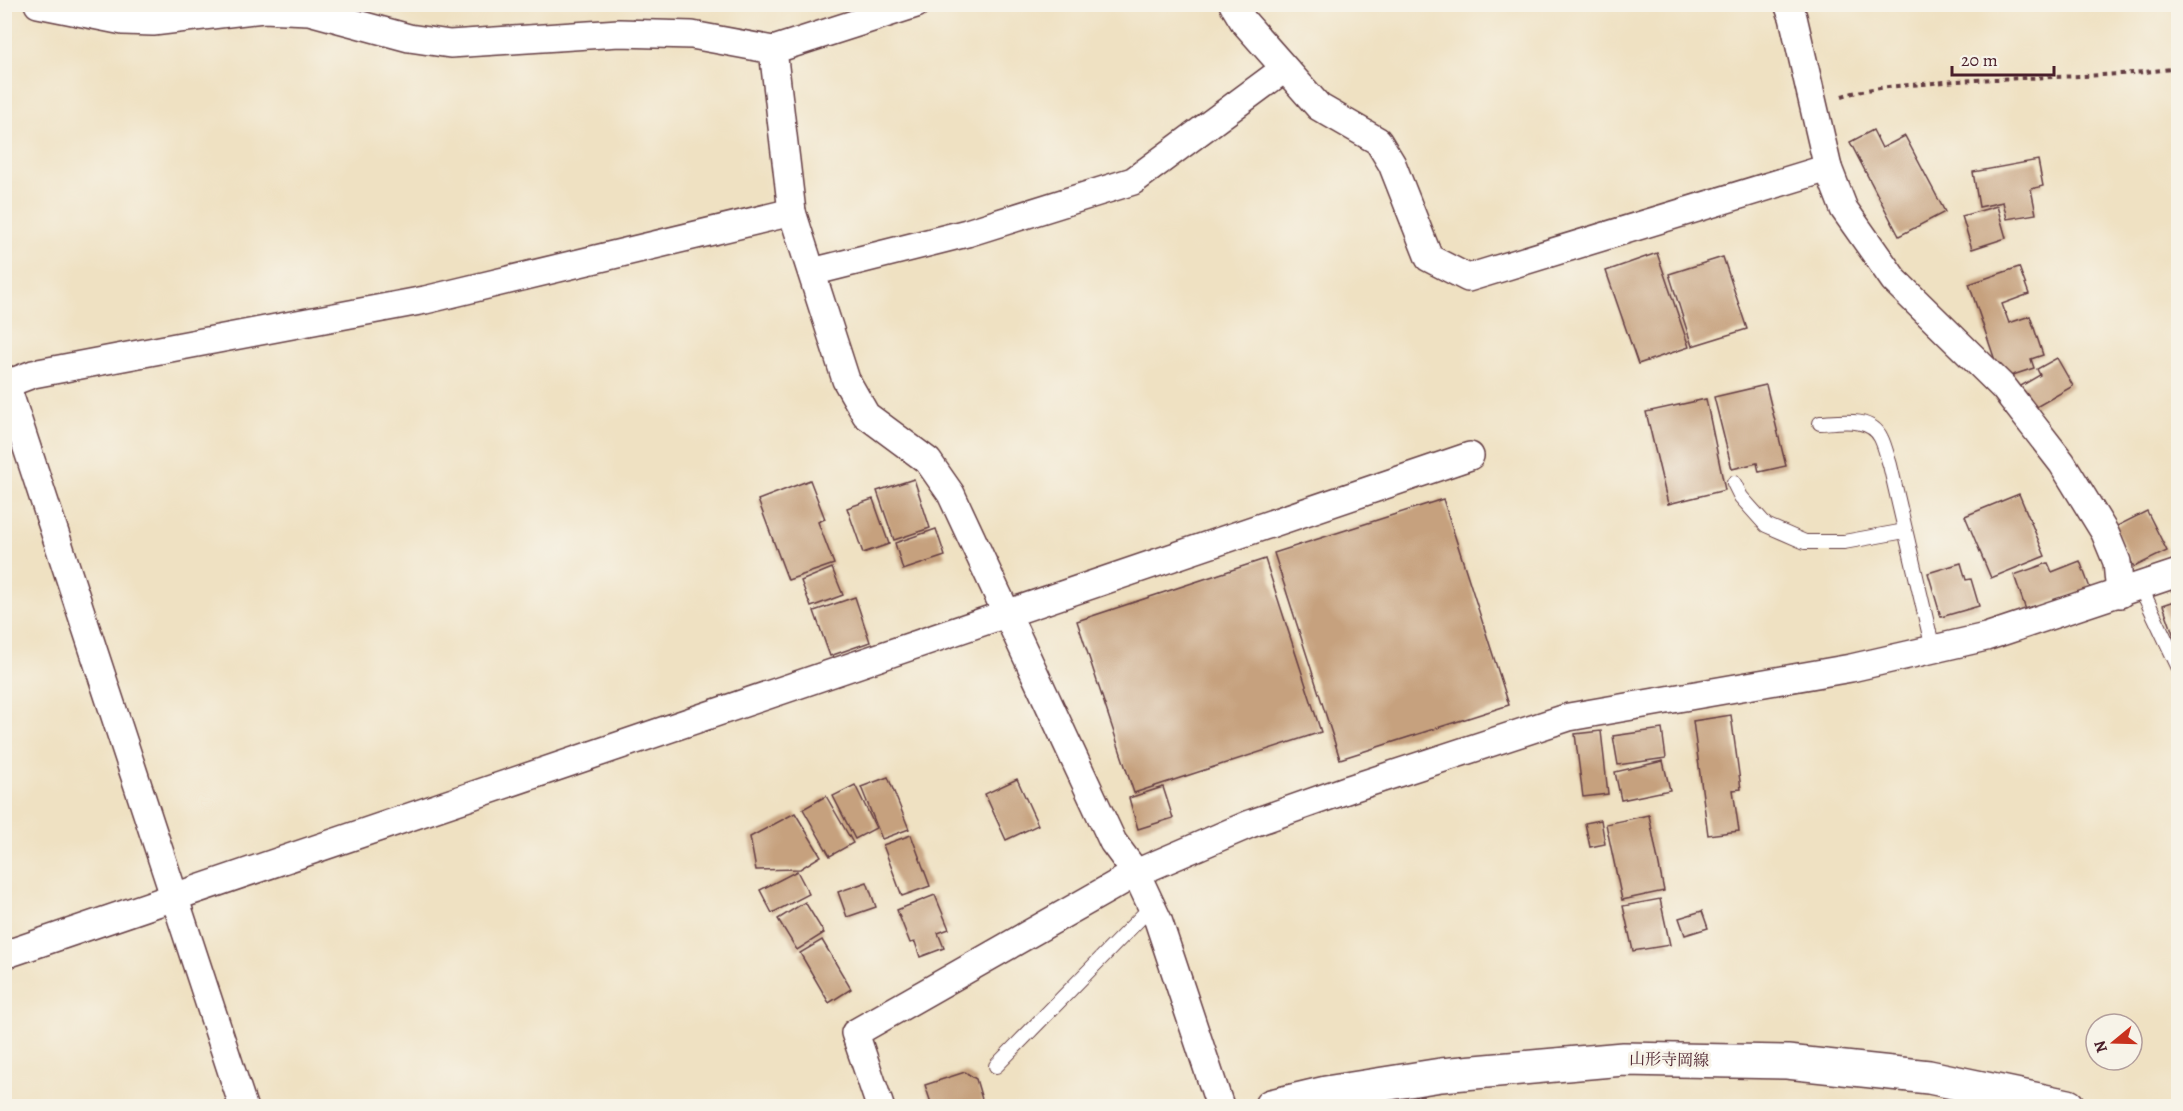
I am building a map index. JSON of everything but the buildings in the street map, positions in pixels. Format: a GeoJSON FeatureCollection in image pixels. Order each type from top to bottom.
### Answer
{"type":"FeatureCollection","features":[{"type":"Feature","properties":{"kind":"main road","name":"山形寺岡線"},"geometry":{"type":"LineString","coordinates":[[1271,1107],[1326,1092],[1442,1075],[1623,1059],[1787,1062],[1918,1076],[2068,1107]]}},
{"type":"Feature","properties":{"kind":"street"},"geometry":{"type":"LineString","coordinates":[[38,4],[123,21],[153,22],[263,9],[309,11],[409,38],[450,44],[630,33],[692,35],[773,50],[916,4]]}},
{"type":"Feature","properties":{"kind":"street"},"geometry":{"type":"LineString","coordinates":[[1233,4],[1244,22],[1319,107],[1378,141],[1392,164],[1429,258],[1468,278],[1828,168]]}},
{"type":"Feature","properties":{"kind":"street"},"geometry":{"type":"LineString","coordinates":[[1788,4],[1828,168],[1844,209],[1894,280],[2004,388],[2062,463],[2105,533],[2130,590]]}},
{"type":"Feature","properties":{"kind":"street"},"geometry":{"type":"LineString","coordinates":[[773,50],[792,212],[846,380],[866,416],[928,461],[951,494],[1113,842],[1136,873],[1158,920],[1220,1107]]}},
{"type":"Feature","properties":{"kind":"street"},"geometry":{"type":"LineString","coordinates":[[812,272],[967,233],[1132,181],[1284,69]]}},
{"type":"Feature","properties":{"kind":"street"},"geometry":{"type":"LineString","coordinates":[[243,1107],[5,382],[33,374],[425,300],[792,212]]}},
{"type":"Feature","properties":{"kind":"street"},"geometry":{"type":"LineString","coordinates":[[4,955],[1470,456]]}},
{"type":"Feature","properties":{"kind":"street"},"geometry":{"type":"LineString","coordinates":[[880,1107],[855,1033],[1136,873],[1250,824],[1569,717],[1851,668],[1986,637],[2178,573]]}},
{"type":"Feature","properties":{"kind":"lane"},"geometry":{"type":"LineString","coordinates":[[1820,423],[1869,424],[1880,435],[1890,465],[1933,649]]}},
{"type":"Feature","properties":{"kind":"lane"},"geometry":{"type":"LineString","coordinates":[[1734,483],[1741,497],[1766,525],[1805,542],[1844,542],[1905,531]]}},
{"type":"Feature","properties":{"kind":"lane"},"geometry":{"type":"LineString","coordinates":[[2130,590],[2178,666]]}},
{"type":"Feature","properties":{"kind":"lane"},"geometry":{"type":"LineString","coordinates":[[996,1066],[1151,907]]}},
{"type":"Feature","properties":{"kind":"path"},"geometry":{"type":"LineString","coordinates":[[1814,105],[1845,95],[1883,87],[2024,77],[2089,78],[2178,68]]}}]}
